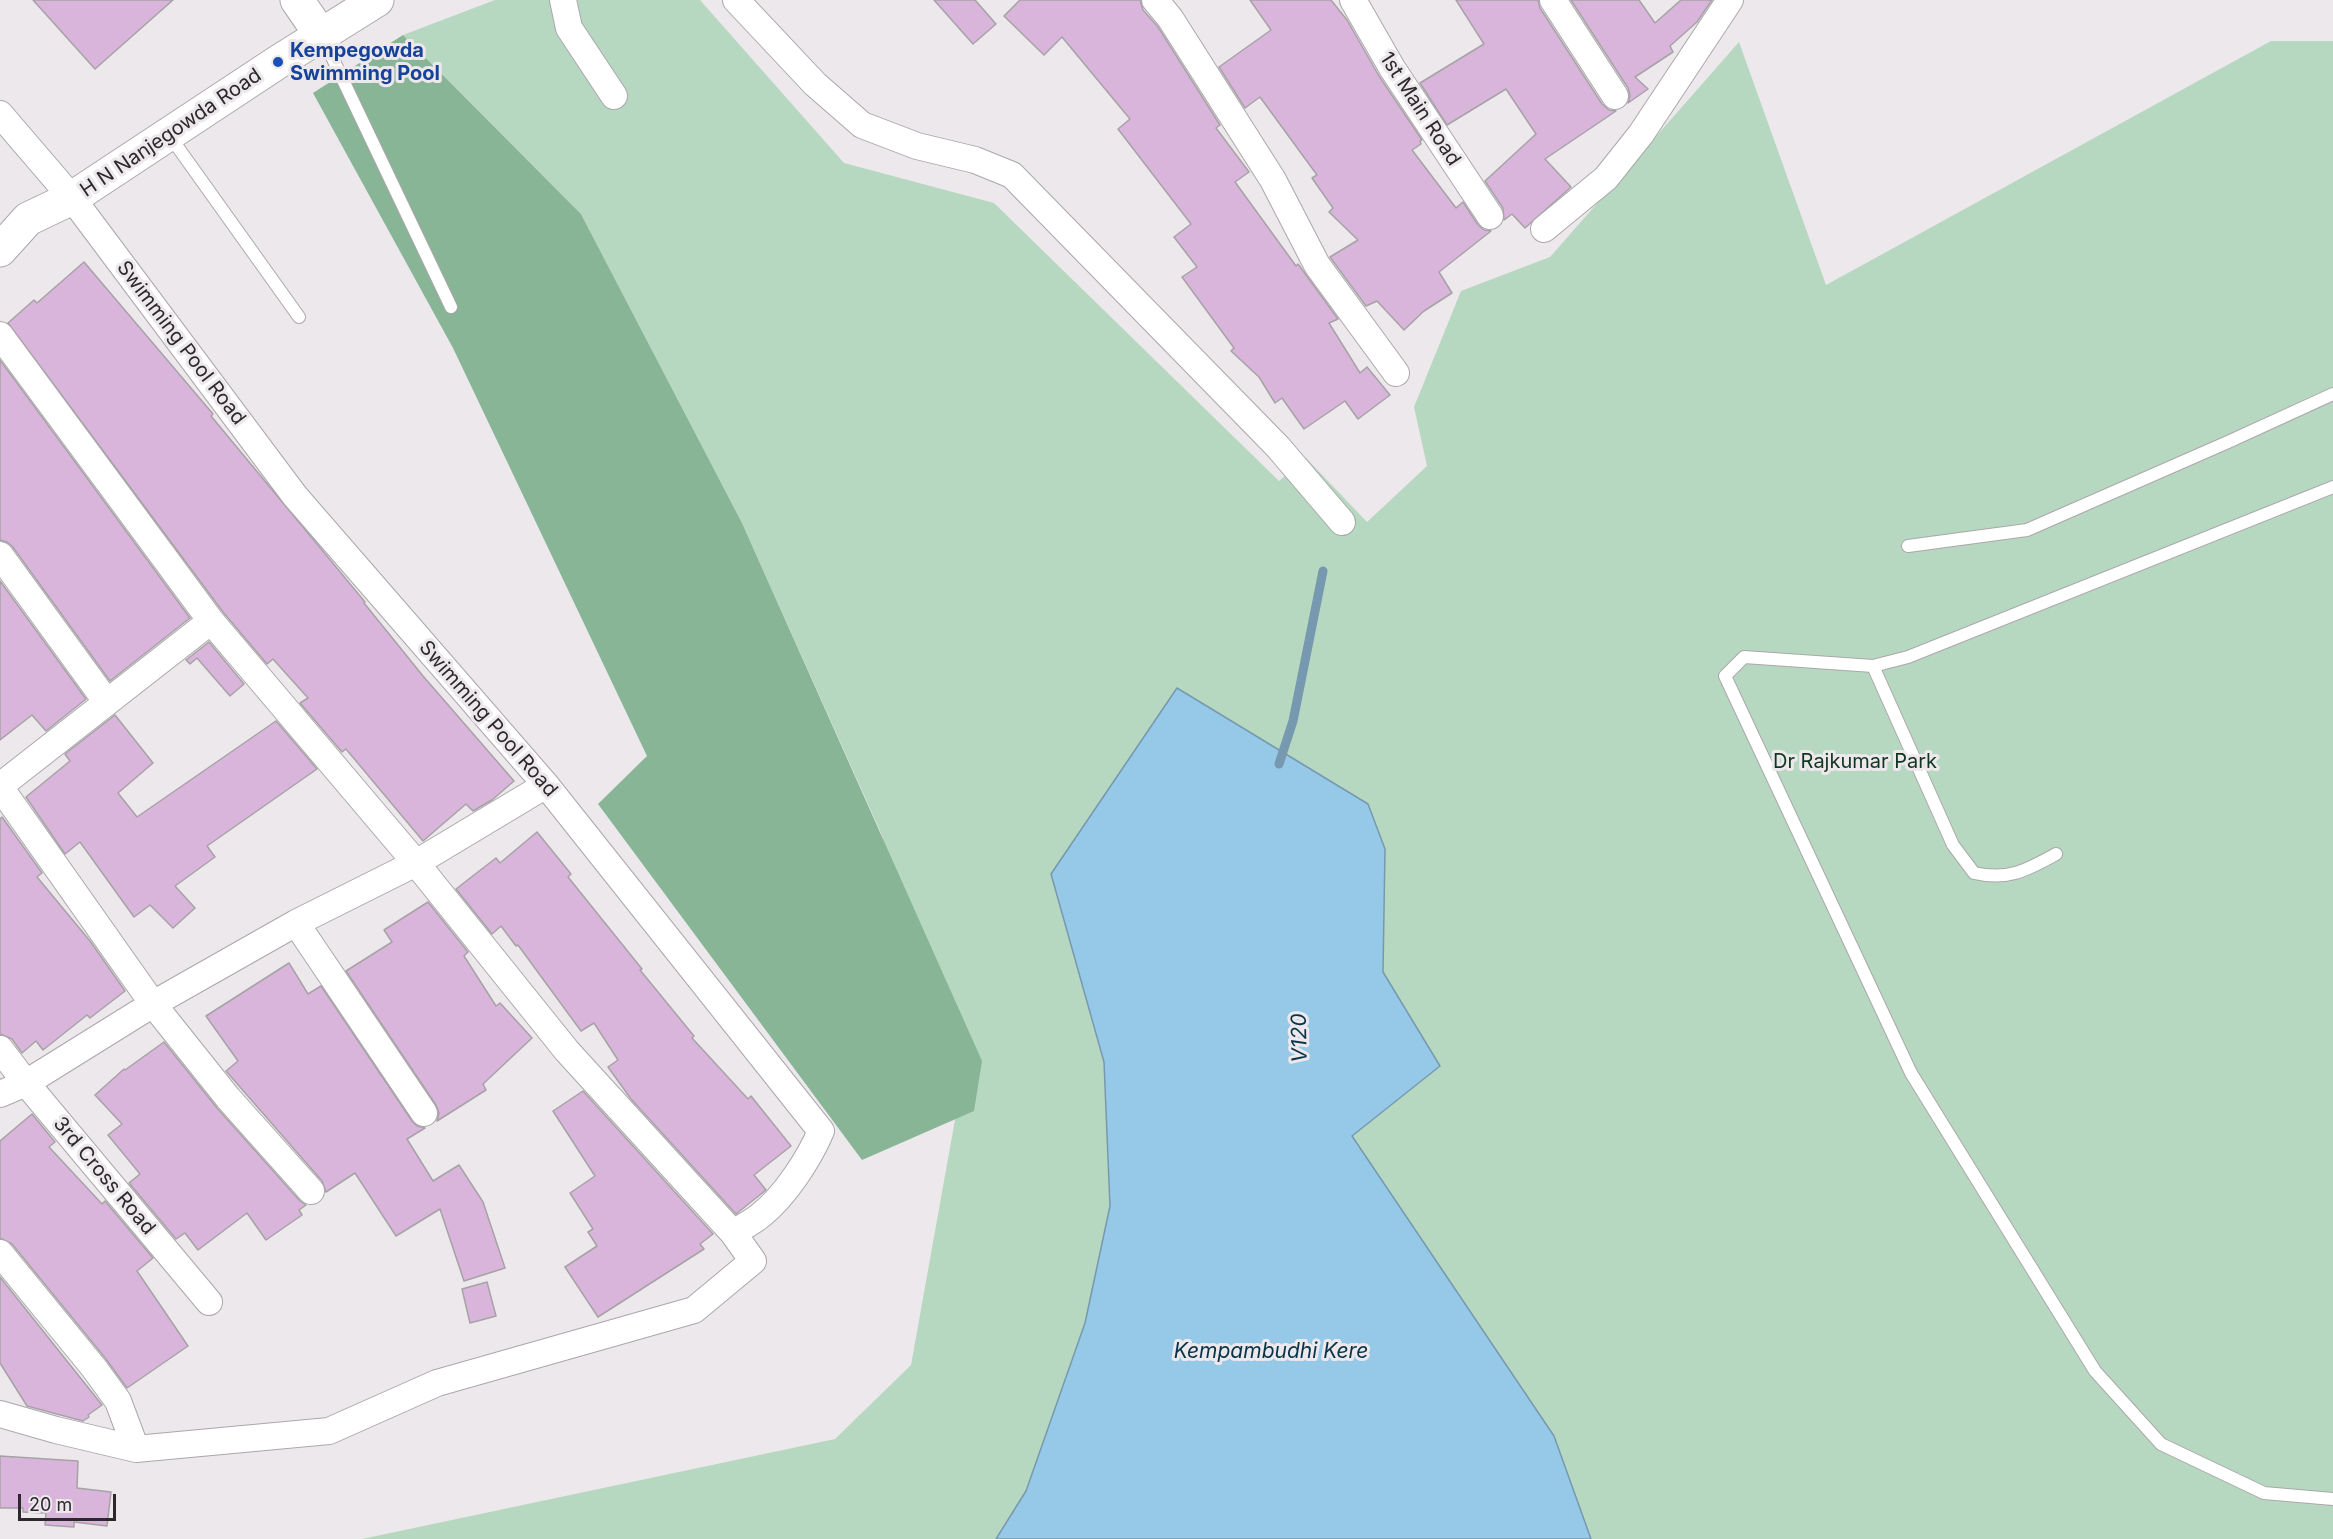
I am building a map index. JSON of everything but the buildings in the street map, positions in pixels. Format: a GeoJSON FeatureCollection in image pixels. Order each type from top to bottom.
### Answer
{"type":"FeatureCollection","features":[{"type":"Feature","properties":{"kind":"street"},"geometry":{"type":"LineString","coordinates":[[297,0],[321,35]]}},
{"type":"Feature","properties":{"kind":"street","name":"H N Nanjegowda Road"},"geometry":{"type":"LineString","coordinates":[[0,250],[28,219],[72,198],[377,0]]}},
{"type":"Feature","properties":{"kind":"street"},"geometry":{"type":"LineString","coordinates":[[563,0],[569,28],[614,96]]}},
{"type":"Feature","properties":{"kind":"street"},"geometry":{"type":"LineString","coordinates":[[736,0],[815,84],[862,125],[917,146],[975,160],[1012,175],[1278,447],[1342,522]]}},
{"type":"Feature","properties":{"kind":"street"},"geometry":{"type":"LineString","coordinates":[[1155,0],[1170,18],[1273,180],[1317,265],[1396,373]]}},
{"type":"Feature","properties":{"kind":"street","name":"1st Main Road"},"geometry":{"type":"LineString","coordinates":[[1353,0],[1392,68],[1490,216]]}},
{"type":"Feature","properties":{"kind":"street"},"geometry":{"type":"LineString","coordinates":[[1552,0],[1615,96]]}},
{"type":"Feature","properties":{"kind":"street"},"geometry":{"type":"LineString","coordinates":[[1544,229],[1606,178],[1641,134],[1730,0]]}},
{"type":"Feature","properties":{"kind":"street","name":"Swimming Pool Road"},"geometry":{"type":"LineString","coordinates":[[0,114],[72,198],[296,496],[546,785],[821,1131],[814,1147],[790,1182],[761,1215],[733,1233]]}},
{"type":"Feature","properties":{"kind":"street"},"geometry":{"type":"LineString","coordinates":[[0,336],[211,621],[416,863],[567,1051],[733,1233],[753,1261],[694,1310],[437,1383],[328,1431],[136,1449],[0,1414]]}},
{"type":"Feature","properties":{"kind":"street"},"geometry":{"type":"LineString","coordinates":[[0,555],[106,701]]}},
{"type":"Feature","properties":{"kind":"street"},"geometry":{"type":"LineString","coordinates":[[211,621],[0,786],[153,1004],[228,1098],[310,1191]]}},
{"type":"Feature","properties":{"kind":"street"},"geometry":{"type":"LineString","coordinates":[[0,1094],[26,1083],[153,1004],[296,923],[416,863],[546,785]]}},
{"type":"Feature","properties":{"kind":"street"},"geometry":{"type":"LineString","coordinates":[[296,923],[424,1113]]}},
{"type":"Feature","properties":{"kind":"street","name":"3rd Cross Road"},"geometry":{"type":"LineString","coordinates":[[0,1049],[209,1302]]}},
{"type":"Feature","properties":{"kind":"street"},"geometry":{"type":"LineString","coordinates":[[0,1253],[94,1368],[118,1401],[136,1449]]}},
{"type":"Feature","properties":{"kind":"lane"},"geometry":{"type":"LineString","coordinates":[[321,35],[451,307]]}},
{"type":"Feature","properties":{"kind":"lane"},"geometry":{"type":"LineString","coordinates":[[169,134],[299,317]]}},
{"type":"Feature","properties":{"kind":"lane"},"geometry":{"type":"LineString","coordinates":[[1908,546],[2027,530],[2333,394]]}},
{"type":"Feature","properties":{"kind":"lane"},"geometry":{"type":"LineString","coordinates":[[2333,487],[1908,657],[1873,666],[1744,657],[1725,676],[1911,1073],[2095,1371],[2162,1444],[2264,1493],[2333,1499]]}},
{"type":"Feature","properties":{"kind":"lane"},"geometry":{"type":"LineString","coordinates":[[1873,666],[1953,845],[1974,873],[1988,877],[2011,876],[2056,854]]}},
{"type":"Feature","properties":{"kind":"green space","name":"Dr Rajkumar Park"},"geometry":{"type":"Polygon","coordinates":[[[495,0],[700,0],[844,163],[994,203],[1279,481],[1306,458],[1367,522],[1427,466],[1414,407],[1461,291],[1550,257],[1739,42],[1826,285],[2271,41],[2333,41],[2333,1539],[1591,1539],[1554,1436],[1352,1136],[1440,1066],[1383,972],[1385,849],[1052,874],[1104,1062],[1110,1206],[1085,1323],[1026,1491],[996,1539],[362,1539],[835,1439],[911,1365],[960,1092],[881,833],[742,523],[581,214],[403,35],[495,0]]]}},
{"type":"Feature","properties":{"kind":"green space"},"geometry":{"type":"Polygon","coordinates":[[[403,35],[581,214],[742,523],[982,1061],[974,1111],[862,1160],[598,804],[647,756],[453,348],[313,93],[403,35]]]}},
{"type":"Feature","properties":{"kind":"water","name":"Kempambudhi Kere"},"geometry":{"type":"Polygon","coordinates":[[[1177,688],[1368,804],[1385,849],[1383,972],[1440,1066],[1352,1136],[1554,1436],[1591,1539],[996,1539],[1026,1491],[1085,1323],[1110,1206],[1104,1062],[1051,874],[1177,688]]]}},
{"type":"Feature","properties":{"kind":"waterway","name":"V120"},"geometry":{"type":"LineString","coordinates":[[1279,764],[1293,721],[1323,571]]}},
{"type":"Feature","properties":{"kind":"place","name":"Kempegowda Swimming Pool"},"geometry":{"type":"Point","coordinates":[278,62]}}]}
